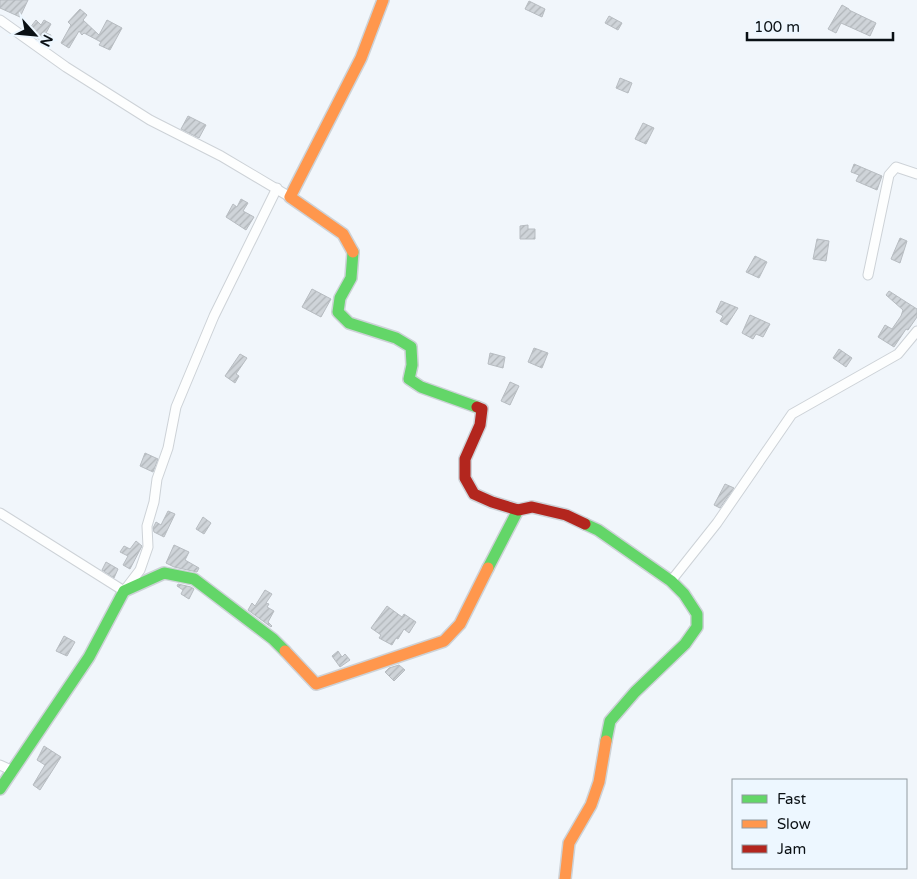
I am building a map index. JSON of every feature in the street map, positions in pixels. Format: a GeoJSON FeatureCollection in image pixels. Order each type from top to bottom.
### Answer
{"type":"FeatureCollection","features":[{"type":"Feature","properties":{"kind":"street"},"geometry":{"type":"LineString","coordinates":[[290,197],[361,58],[383,0]]}},
{"type":"Feature","properties":{"kind":"street"},"geometry":{"type":"LineString","coordinates":[[0,20],[66,67],[150,120],[221,156],[276,188],[343,234],[354,254],[351,278],[340,298],[338,312],[348,323],[396,338],[410,347],[412,365],[409,379],[422,387],[482,410],[480,425],[465,459],[465,478],[474,494],[518,510],[532,507],[566,515],[590,526],[672,582],[684,594],[697,614],[697,627],[685,644],[635,692],[610,721],[599,782],[591,805],[569,843],[565,879]]}},
{"type":"Feature","properties":{"kind":"street"},"geometry":{"type":"LineString","coordinates":[[868,275],[889,175],[896,166],[917,174]]}},
{"type":"Feature","properties":{"kind":"street"},"geometry":{"type":"LineString","coordinates":[[0,789],[89,658],[124,592],[140,570],[148,547],[147,526],[154,502],[157,479],[168,448],[176,407],[214,316],[276,188]]}},
{"type":"Feature","properties":{"kind":"street"},"geometry":{"type":"LineString","coordinates":[[672,582],[717,523],[792,414],[898,354],[917,331]]}},
{"type":"Feature","properties":{"kind":"street"},"geometry":{"type":"LineString","coordinates":[[124,592],[164,573],[194,580],[273,640],[316,684],[444,641],[460,624],[518,510]]}},
{"type":"Feature","properties":{"kind":"street"},"geometry":{"type":"LineString","coordinates":[[0,513],[124,592]]}},
{"type":"Feature","properties":{"kind":"street"},"geometry":{"type":"LineString","coordinates":[[0,765],[13,771]]}},
{"type":"Feature","properties":{"kind":"building"},"geometry":{"type":"Polygon","coordinates":[[[0,0],[28,0],[20,17],[0,8],[0,0]]]}},
{"type":"Feature","properties":{"kind":"building"},"geometry":{"type":"Polygon","coordinates":[[[529,1],[545,9],[542,17],[525,9],[529,1]]]}},
{"type":"Feature","properties":{"kind":"building"},"geometry":{"type":"Polygon","coordinates":[[[842,5],[876,23],[870,36],[841,23],[836,33],[828,29],[842,5]]]}},
{"type":"Feature","properties":{"kind":"building"},"geometry":{"type":"Polygon","coordinates":[[[80,9],[87,15],[83,20],[99,35],[107,20],[122,28],[110,50],[99,45],[101,42],[84,33],[82,35],[79,31],[69,48],[61,43],[71,25],[68,22],[80,9]]]}},
{"type":"Feature","properties":{"kind":"building"},"geometry":{"type":"Polygon","coordinates":[[[609,16],[622,23],[618,30],[605,23],[609,16]]]}},
{"type":"Feature","properties":{"kind":"building"},"geometry":{"type":"Polygon","coordinates":[[[36,20],[41,25],[44,20],[51,24],[46,33],[51,35],[47,45],[29,32],[29,29],[36,20]]]}},
{"type":"Feature","properties":{"kind":"building"},"geometry":{"type":"Polygon","coordinates":[[[620,78],[632,83],[628,93],[616,88],[620,78]]]}},
{"type":"Feature","properties":{"kind":"building"},"geometry":{"type":"Polygon","coordinates":[[[188,116],[206,125],[199,138],[181,129],[188,116]]]}},
{"type":"Feature","properties":{"kind":"building"},"geometry":{"type":"Polygon","coordinates":[[[643,123],[654,128],[646,144],[635,139],[643,123]]]}},
{"type":"Feature","properties":{"kind":"building"},"geometry":{"type":"Polygon","coordinates":[[[854,164],[882,176],[877,190],[856,181],[859,175],[851,172],[854,164]]]}},
{"type":"Feature","properties":{"kind":"building"},"geometry":{"type":"Polygon","coordinates":[[[241,199],[248,203],[243,211],[254,217],[246,230],[226,217],[233,204],[237,207],[241,199]]]}},
{"type":"Feature","properties":{"kind":"building"},"geometry":{"type":"Polygon","coordinates":[[[528,225],[528,229],[535,229],[535,239],[520,239],[520,226],[528,225]]]}},
{"type":"Feature","properties":{"kind":"building"},"geometry":{"type":"Polygon","coordinates":[[[900,238],[907,241],[900,263],[891,259],[900,238]]]}},
{"type":"Feature","properties":{"kind":"building"},"geometry":{"type":"Polygon","coordinates":[[[817,239],[829,241],[826,261],[813,259],[817,239]]]}},
{"type":"Feature","properties":{"kind":"building"},"geometry":{"type":"Polygon","coordinates":[[[755,256],[767,262],[759,278],[746,272],[755,256]]]}},
{"type":"Feature","properties":{"kind":"building"},"geometry":{"type":"Polygon","coordinates":[[[312,289],[331,299],[321,317],[302,307],[312,289]]]}},
{"type":"Feature","properties":{"kind":"building"},"geometry":{"type":"Polygon","coordinates":[[[889,291],[917,309],[917,317],[894,347],[878,337],[885,325],[892,329],[903,310],[886,295],[889,291]]]}},
{"type":"Feature","properties":{"kind":"building"},"geometry":{"type":"Polygon","coordinates":[[[721,301],[738,308],[727,325],[720,321],[723,316],[716,312],[721,301]]]}},
{"type":"Feature","properties":{"kind":"building"},"geometry":{"type":"Polygon","coordinates":[[[750,315],[770,324],[763,337],[756,334],[753,339],[742,333],[750,315]]]}},
{"type":"Feature","properties":{"kind":"building"},"geometry":{"type":"Polygon","coordinates":[[[534,348],[548,353],[542,368],[528,362],[534,348]]]}},
{"type":"Feature","properties":{"kind":"building"},"geometry":{"type":"Polygon","coordinates":[[[839,349],[852,358],[846,367],[833,358],[839,349]]]}},
{"type":"Feature","properties":{"kind":"building"},"geometry":{"type":"Polygon","coordinates":[[[490,353],[505,357],[503,368],[488,364],[490,353]]]}},
{"type":"Feature","properties":{"kind":"building"},"geometry":{"type":"Polygon","coordinates":[[[240,354],[247,358],[236,374],[239,376],[235,383],[225,376],[240,354]]]}},
{"type":"Feature","properties":{"kind":"building"},"geometry":{"type":"Polygon","coordinates":[[[510,382],[519,386],[510,405],[501,401],[510,382]]]}},
{"type":"Feature","properties":{"kind":"building"},"geometry":{"type":"Polygon","coordinates":[[[145,453],[158,459],[153,472],[140,466],[145,453]]]}},
{"type":"Feature","properties":{"kind":"building"},"geometry":{"type":"Polygon","coordinates":[[[725,484],[734,488],[720,508],[714,505],[725,484]]]}},
{"type":"Feature","properties":{"kind":"building"},"geometry":{"type":"Polygon","coordinates":[[[168,511],[175,514],[164,537],[154,532],[153,528],[156,522],[161,525],[168,511]]]}},
{"type":"Feature","properties":{"kind":"building"},"geometry":{"type":"Polygon","coordinates":[[[203,517],[211,523],[204,534],[196,529],[203,517]]]}},
{"type":"Feature","properties":{"kind":"building"},"geometry":{"type":"Polygon","coordinates":[[[136,541],[142,546],[130,569],[123,565],[128,556],[120,552],[124,546],[130,549],[136,541]]]}},
{"type":"Feature","properties":{"kind":"building"},"geometry":{"type":"Polygon","coordinates":[[[174,545],[189,552],[185,560],[199,568],[197,572],[174,567],[166,563],[174,545]]]}},
{"type":"Feature","properties":{"kind":"building"},"geometry":{"type":"Polygon","coordinates":[[[106,562],[118,569],[114,578],[102,570],[106,562]]]}},
{"type":"Feature","properties":{"kind":"building"},"geometry":{"type":"Polygon","coordinates":[[[178,584],[194,589],[189,599],[181,594],[183,590],[177,586],[178,584]]]}},
{"type":"Feature","properties":{"kind":"building"},"geometry":{"type":"Polygon","coordinates":[[[265,590],[272,594],[266,603],[269,604],[267,607],[274,611],[268,622],[271,627],[248,610],[252,603],[255,606],[265,590]]]}},
{"type":"Feature","properties":{"kind":"building"},"geometry":{"type":"Polygon","coordinates":[[[387,606],[402,617],[404,614],[416,622],[409,633],[404,629],[392,645],[379,638],[381,635],[371,628],[387,606]]]}},
{"type":"Feature","properties":{"kind":"building"},"geometry":{"type":"Polygon","coordinates":[[[64,636],[75,642],[67,656],[56,651],[64,636]]]}},
{"type":"Feature","properties":{"kind":"building"},"geometry":{"type":"Polygon","coordinates":[[[338,651],[342,657],[345,654],[350,660],[340,667],[332,656],[338,651]]]}},
{"type":"Feature","properties":{"kind":"building"},"geometry":{"type":"Polygon","coordinates":[[[399,665],[405,670],[394,681],[385,672],[389,668],[399,665]]]}},
{"type":"Feature","properties":{"kind":"building"},"geometry":{"type":"Polygon","coordinates":[[[44,746],[61,757],[40,790],[33,785],[45,765],[37,760],[44,746]]]}},
{"type":"Feature","properties":{"kind":"traffic: fast"},"geometry":{"type":"LineString","coordinates":[[353,252],[351,278],[340,298],[338,312],[349,323],[396,338],[411,347],[412,365],[409,379],[421,387],[477,407]]}},
{"type":"Feature","properties":{"kind":"traffic: fast"},"geometry":{"type":"LineString","coordinates":[[488,568],[518,510]]}},
{"type":"Feature","properties":{"kind":"traffic: fast"},"geometry":{"type":"LineString","coordinates":[[585,524],[598,530],[671,581],[684,594],[697,614],[697,627],[685,644],[635,692],[610,721],[606,741]]}},
{"type":"Feature","properties":{"kind":"traffic: fast"},"geometry":{"type":"LineString","coordinates":[[0,789],[89,657],[124,591],[164,573],[194,579],[273,639],[285,651]]}},
{"type":"Feature","properties":{"kind":"traffic: slow"},"geometry":{"type":"LineString","coordinates":[[353,252],[343,234],[290,197],[361,58],[383,0]]}},
{"type":"Feature","properties":{"kind":"traffic: slow"},"geometry":{"type":"LineString","coordinates":[[285,651],[316,684],[444,641],[460,624],[488,568]]}},
{"type":"Feature","properties":{"kind":"traffic: slow"},"geometry":{"type":"LineString","coordinates":[[565,879],[569,843],[591,805],[599,782],[606,741]]}},
{"type":"Feature","properties":{"kind":"traffic: jam"},"geometry":{"type":"LineString","coordinates":[[477,407],[482,409],[480,425],[465,459],[465,478],[474,494],[518,510],[532,507],[566,515],[585,524]]}}]}
